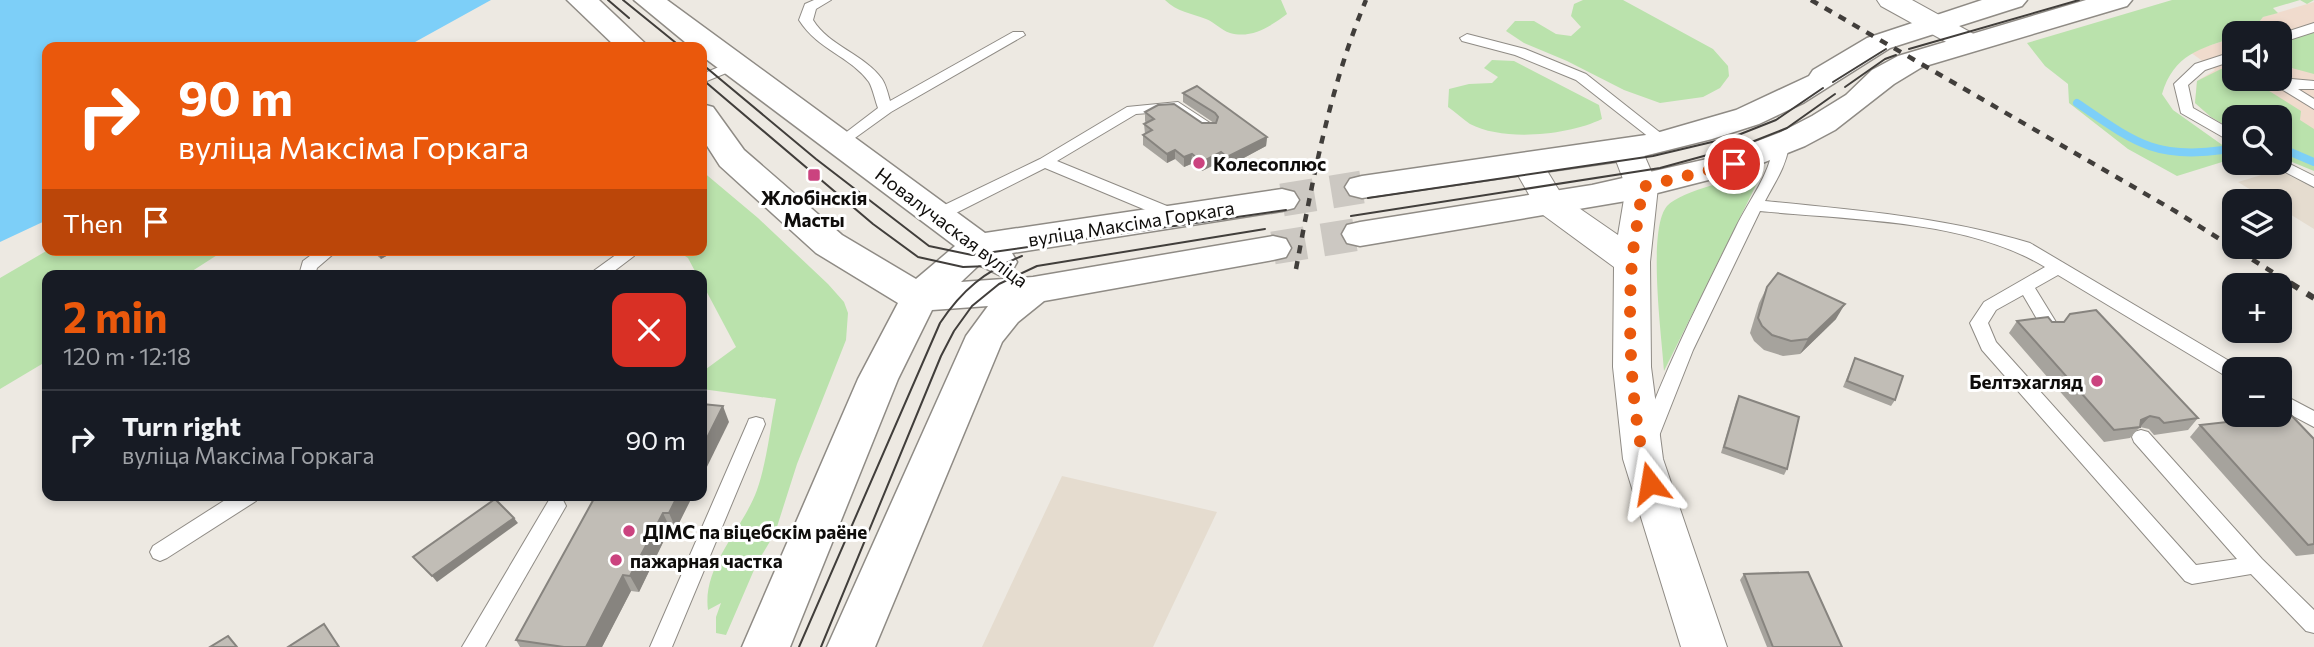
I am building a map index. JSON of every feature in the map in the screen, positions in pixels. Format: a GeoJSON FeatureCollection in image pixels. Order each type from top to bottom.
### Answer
{"type":"FeatureCollection","features":[{"type":"Feature","properties":{"kind":"main road","name":"Новалучаская вуліца"},"geometry":{"type":"LineString","coordinates":[[649,0],[688,42]]}},
{"type":"Feature","properties":{"kind":"main road"},"geometry":{"type":"LineString","coordinates":[[1360,234],[1642,187],[1734,164],[1804,135],[1857,99],[1883,78],[1900,51],[1935,24],[2012,0]]}},
{"type":"Feature","properties":{"kind":"main road"},"geometry":{"type":"LineString","coordinates":[[1362,187],[1628,150],[1707,132],[1754,115],[1819,80],[1900,51],[1969,43],[2117,0]]}},
{"type":"Feature","properties":{"kind":"main road"},"geometry":{"type":"LineString","coordinates":[[589,7],[628,42]]}},
{"type":"Feature","properties":{"kind":"main road","name":"Новалучаская вуліца"},"geometry":{"type":"LineString","coordinates":[[716,73],[841,143],[1033,289]]}},
{"type":"Feature","properties":{"kind":"main road"},"geometry":{"type":"LineString","coordinates":[[707,121],[732,158],[829,244],[919,298]]}},
{"type":"Feature","properties":{"kind":"main road","name":"вуліца Максіма Горкага"},"geometry":{"type":"LineString","coordinates":[[978,246],[1282,200]]}},
{"type":"Feature","properties":{"kind":"main road"},"geometry":{"type":"LineString","coordinates":[[765,647],[878,379],[919,298],[978,246]]}},
{"type":"Feature","properties":{"kind":"main road"},"geometry":{"type":"LineString","coordinates":[[851,647],[985,336],[1005,312],[1033,289],[1273,248]]}},
{"type":"Feature","properties":{"kind":"main road","name":"Новалучаская вуліца"},"geometry":{"type":"LineString","coordinates":[[919,298],[1033,289]]}},
{"type":"Feature","properties":{"kind":"street"},"geometry":{"type":"LineString","coordinates":[[1891,0],[1969,43]]}},
{"type":"Feature","properties":{"kind":"street"},"geometry":{"type":"LineString","coordinates":[[1628,150],[1642,187],[1632,262],[1632,366],[1643,459],[1704,647]]}},
{"type":"Feature","properties":{"kind":"street"},"geometry":{"type":"LineString","coordinates":[[1527,163],[1551,204],[1632,262]]}},
{"type":"Feature","properties":{"kind":"lane"},"geometry":{"type":"LineString","coordinates":[[824,0],[810,7],[806,20],[815,34],[851,58],[876,81],[886,109]]}},
{"type":"Feature","properties":{"kind":"lane"},"geometry":{"type":"LineString","coordinates":[[2292,35],[2314,27]]}},
{"type":"Feature","properties":{"kind":"lane"},"geometry":{"type":"LineString","coordinates":[[841,143],[886,109],[1018,36]]}},
{"type":"Feature","properties":{"kind":"lane"},"geometry":{"type":"LineString","coordinates":[[1467,38],[1520,52],[1581,77],[1664,142]]}},
{"type":"Feature","properties":{"kind":"lane"},"geometry":{"type":"LineString","coordinates":[[2222,59],[2200,66],[2181,84],[2186,110],[2222,131]]}},
{"type":"Feature","properties":{"kind":"lane"},"geometry":{"type":"LineString","coordinates":[[2292,83],[2314,85]]}},
{"type":"Feature","properties":{"kind":"lane"},"geometry":{"type":"LineString","coordinates":[[2291,91],[2314,105]]}},
{"type":"Feature","properties":{"kind":"lane"},"geometry":{"type":"LineString","coordinates":[[938,215],[1045,162],[1132,110],[1178,106],[1208,128]]}},
{"type":"Feature","properties":{"kind":"lane"},"geometry":{"type":"LineString","coordinates":[[1643,459],[1665,391],[1754,205],[1781,160],[1782,145]]}},
{"type":"Feature","properties":{"kind":"lane"},"geometry":{"type":"LineString","coordinates":[[1045,162],[1178,217]]}},
{"type":"Feature","properties":{"kind":"lane"},"geometry":{"type":"LineString","coordinates":[[2292,171],[2314,182]]}},
{"type":"Feature","properties":{"kind":"lane"},"geometry":{"type":"LineString","coordinates":[[1754,205],[1926,224],[1992,236],[2024,247],[2222,365]]}},
{"type":"Feature","properties":{"kind":"lane"},"geometry":{"type":"LineString","coordinates":[[308,270],[309,265],[322,256]]}},
{"type":"Feature","properties":{"kind":"lane"},"geometry":{"type":"LineString","coordinates":[[604,270],[626,256]]}},
{"type":"Feature","properties":{"kind":"lane"},"geometry":{"type":"LineString","coordinates":[[2057,267],[1990,306],[1979,323],[1988,345],[2192,575],[2255,565]]}},
{"type":"Feature","properties":{"kind":"lane"},"geometry":{"type":"LineString","coordinates":[[2026,286],[2050,327]]}},
{"type":"Feature","properties":{"kind":"lane"},"geometry":{"type":"LineString","coordinates":[[2292,407],[2314,420]]}},
{"type":"Feature","properties":{"kind":"lane"},"geometry":{"type":"LineString","coordinates":[[662,647],[756,424]]}},
{"type":"Feature","properties":{"kind":"lane"},"geometry":{"type":"LineString","coordinates":[[2141,437],[2255,565],[2314,624]]}},
{"type":"Feature","properties":{"kind":"lane"},"geometry":{"type":"LineString","coordinates":[[160,552],[240,501]]}},
{"type":"Feature","properties":{"kind":"lane"},"geometry":{"type":"LineString","coordinates":[[474,647],[556,506]]}},
{"type":"Feature","properties":{"kind":"shaded area"},"geometry":{"type":"Polygon","coordinates":[[[2314,2],[2314,169],[2292,135],[2292,105],[2222,105],[2222,123],[2195,103],[2197,81],[2215,70],[2190,52],[2222,41],[2222,91],[2292,91],[2292,21],[2260,21],[2263,17],[2314,2]]]}},
{"type":"Feature","properties":{"kind":"shaded area"},"geometry":{"type":"Polygon","coordinates":[[[2261,175],[2288,175],[2314,188],[2314,229],[2292,215],[2292,189],[2249,189],[2238,182],[2261,175]]]}},
{"type":"Feature","properties":{"kind":"shaded area"},"geometry":{"type":"Polygon","coordinates":[[[1062,476],[1217,512],[1153,647],[982,647],[1062,476]]]}},
{"type":"Feature","properties":{"kind":"green space"},"geometry":{"type":"Polygon","coordinates":[[[1165,0],[1281,0],[1287,14],[1261,30],[1238,34],[1227,32],[1209,20],[1179,10],[1165,0]]]}},
{"type":"Feature","properties":{"kind":"green space"},"geometry":{"type":"Polygon","coordinates":[[[1583,0],[1623,0],[1713,49],[1728,66],[1729,76],[1720,88],[1703,97],[1660,103],[1624,90],[1524,43],[1506,31],[1515,21],[1534,21],[1556,34],[1571,36],[1581,27],[1571,16],[1574,4],[1583,0]]]}},
{"type":"Feature","properties":{"kind":"green space"},"geometry":{"type":"Polygon","coordinates":[[[2172,0],[2300,0],[2273,8],[2278,13],[2263,17],[2260,21],[2222,21],[2222,42],[2190,55],[2174,70],[2162,94],[2173,110],[2222,145],[2222,162],[2177,176],[2128,149],[2069,103],[2068,84],[2045,66],[2027,43],[2172,0]]]}},
{"type":"Feature","properties":{"kind":"green space"},"geometry":{"type":"Polygon","coordinates":[[[2314,31],[2314,74],[2292,68],[2292,38],[2314,31]]]}},
{"type":"Feature","properties":{"kind":"green space"},"geometry":{"type":"Polygon","coordinates":[[[1492,60],[1514,61],[1599,105],[1602,119],[1572,129],[1518,135],[1484,130],[1470,124],[1448,107],[1449,89],[1469,84],[1492,83],[1498,77],[1484,68],[1492,60]]]}},
{"type":"Feature","properties":{"kind":"green space"},"geometry":{"type":"Polygon","coordinates":[[[2222,69],[2222,91],[2269,91],[2291,105],[2222,105],[2222,123],[2195,103],[2197,81],[2222,69]]]}},
{"type":"Feature","properties":{"kind":"green space"},"geometry":{"type":"Polygon","coordinates":[[[2292,105],[2301,111],[2300,120],[2314,129],[2314,171],[2292,162],[2292,105]]]}},
{"type":"Feature","properties":{"kind":"green space"},"geometry":{"type":"Polygon","coordinates":[[[1763,171],[1664,371],[1657,260],[1661,219],[1667,206],[1674,200],[1698,190],[1763,171]]]}},
{"type":"Feature","properties":{"kind":"green space"},"geometry":{"type":"Polygon","coordinates":[[[707,175],[758,218],[828,284],[844,302],[848,313],[846,340],[797,464],[775,533],[757,563],[726,635],[716,633],[716,617],[721,603],[708,610],[711,578],[757,490],[776,399],[707,390],[707,368],[736,347],[707,292],[707,270],[694,270],[685,256],[707,256],[707,175]]]}},
{"type":"Feature","properties":{"kind":"green space"},"geometry":{"type":"Polygon","coordinates":[[[42,254],[42,256],[216,256],[194,270],[42,270],[42,364],[0,389],[0,278],[42,254]]]}},
{"type":"Feature","properties":{"kind":"water"},"geometry":{"type":"Polygon","coordinates":[[[0,0],[491,0],[415,42],[42,42],[42,222],[0,242],[0,0]]]}},
{"type":"Feature","properties":{"kind":"building"},"geometry":{"type":"Polygon","coordinates":[[[1197,86],[1267,137],[1227,157],[1221,152],[1202,162],[1192,154],[1184,157],[1175,150],[1167,154],[1143,135],[1152,130],[1144,124],[1154,119],[1145,112],[1158,105],[1174,104],[1202,123],[1216,123],[1218,117],[1215,113],[1183,93],[1197,86]]]}},
{"type":"Feature","properties":{"kind":"building"},"geometry":{"type":"Polygon","coordinates":[[[1778,273],[1845,304],[1808,339],[1791,341],[1772,335],[1758,318],[1767,287],[1778,273]]]}},
{"type":"Feature","properties":{"kind":"building","name":"Белтэхагляд"},"geometry":{"type":"Polygon","coordinates":[[[2096,310],[2198,418],[2164,423],[2159,418],[2150,416],[2141,420],[2140,427],[2114,430],[2017,321],[2048,317],[2052,322],[2064,322],[2070,314],[2096,310]]]}},
{"type":"Feature","properties":{"kind":"building"},"geometry":{"type":"Polygon","coordinates":[[[1855,358],[1903,376],[1895,400],[1847,381],[1855,358]]]}},
{"type":"Feature","properties":{"kind":"building"},"geometry":{"type":"Polygon","coordinates":[[[1739,396],[1799,417],[1787,469],[1724,447],[1739,396]]]}},
{"type":"Feature","properties":{"kind":"building"},"geometry":{"type":"Polygon","coordinates":[[[707,404],[723,406],[707,438],[707,404]]]}},
{"type":"Feature","properties":{"kind":"building"},"geometry":{"type":"Polygon","coordinates":[[[2292,416],[2314,439],[2314,544],[2308,545],[2200,425],[2222,423],[2222,427],[2292,427],[2292,416]]]}},
{"type":"Feature","properties":{"kind":"building"},"geometry":{"type":"Polygon","coordinates":[[[492,501],[497,501],[514,518],[432,576],[413,557],[492,501]]]}},
{"type":"Feature","properties":{"kind":"building","name":"пажарная частка"},"geometry":{"type":"Polygon","coordinates":[[[593,501],[675,501],[669,513],[663,513],[630,576],[623,575],[586,647],[564,647],[516,640],[593,501]]]}},
{"type":"Feature","properties":{"kind":"building"},"geometry":{"type":"Polygon","coordinates":[[[1808,572],[1842,647],[1773,647],[1744,574],[1808,572]]]}},
{"type":"Feature","properties":{"kind":"building"},"geometry":{"type":"Polygon","coordinates":[[[324,624],[339,647],[288,647],[324,624]]]}},
{"type":"Feature","properties":{"kind":"building"},"geometry":{"type":"Polygon","coordinates":[[[228,636],[237,647],[210,647],[228,636]]]}},
{"type":"Feature","properties":{"kind":"waterway"},"geometry":{"type":"LineString","coordinates":[[2077,103],[2144,144],[2178,152],[2222,150]]}},
{"type":"Feature","properties":{"kind":"waterway"},"geometry":{"type":"LineString","coordinates":[[2292,153],[2314,162]]}},
{"type":"Feature","properties":{"kind":"tunnel"},"geometry":{"type":"LineString","coordinates":[[1282,200],[1362,187]]}},
{"type":"Feature","properties":{"kind":"tunnel"},"geometry":{"type":"LineString","coordinates":[[1273,248],[1360,234]]}},
{"type":"Feature","properties":{"kind":"tram line"},"geometry":{"type":"LineString","coordinates":[[608,0],[629,18]]}},
{"type":"Feature","properties":{"kind":"tram line"},"geometry":{"type":"LineString","coordinates":[[623,0],[675,42]]}},
{"type":"Feature","properties":{"kind":"tram line"},"geometry":{"type":"LineString","coordinates":[[1909,49],[2079,0]]}},
{"type":"Feature","properties":{"kind":"tram line"},"geometry":{"type":"LineString","coordinates":[[1833,82],[1886,49]]}},
{"type":"Feature","properties":{"kind":"tram line"},"geometry":{"type":"LineString","coordinates":[[1845,87],[1885,59],[1896,55]]}},
{"type":"Feature","properties":{"kind":"tram line"},"geometry":{"type":"LineString","coordinates":[[707,68],[816,159],[929,246],[972,255],[1286,210]]}},
{"type":"Feature","properties":{"kind":"tram line"},"geometry":{"type":"LineString","coordinates":[[707,83],[873,224],[918,257],[963,267],[990,266]]}},
{"type":"Feature","properties":{"kind":"tram line"},"geometry":{"type":"LineString","coordinates":[[1368,198],[1653,156],[1733,137],[1776,120],[1823,88]]}},
{"type":"Feature","properties":{"kind":"tram line"},"geometry":{"type":"LineString","coordinates":[[1351,216],[1660,168],[1744,145],[1787,128],[1835,94]]}},
{"type":"Feature","properties":{"kind":"tram line"},"geometry":{"type":"LineString","coordinates":[[821,647],[941,356],[954,331],[972,306],[999,284],[1037,266],[1265,229]]}},
{"type":"Feature","properties":{"kind":"tram line"},"geometry":{"type":"LineString","coordinates":[[799,647],[940,323],[975,283],[1022,256]]}},
{"type":"Feature","properties":{"kind":"railway"},"geometry":{"type":"LineString","coordinates":[[1296,269],[1316,167],[1333,99],[1366,0]]}},
{"type":"Feature","properties":{"kind":"railway"},"geometry":{"type":"LineString","coordinates":[[1811,0],[2175,211],[2293,285]]}},
{"type":"Feature","properties":{"kind":"railway"},"geometry":{"type":"LineString","coordinates":[[2292,284],[2314,298]]}},
{"type":"Feature","properties":{"kind":"place","name":"Колесоплюс"},"geometry":{"type":"Point","coordinates":[1199,163]}},
{"type":"Feature","properties":{"kind":"place","name":"Жлобінскія Масты"},"geometry":{"type":"Point","coordinates":[814,175]}},
{"type":"Feature","properties":{"kind":"place","name":"Белтэхагляд"},"geometry":{"type":"Point","coordinates":[2097,381]}},
{"type":"Feature","properties":{"kind":"place","name":"ДІМС па віцебскім раёне"},"geometry":{"type":"Point","coordinates":[629,531]}},
{"type":"Feature","properties":{"kind":"place","name":"пажарная частка"},"geometry":{"type":"Point","coordinates":[616,560]}},
{"type":"Feature","properties":{"kind":"route"},"geometry":{"type":"LineString","coordinates":[[1650,483],[1643,459],[1632,366],[1632,262],[1642,187],[1734,164]]}}]}
